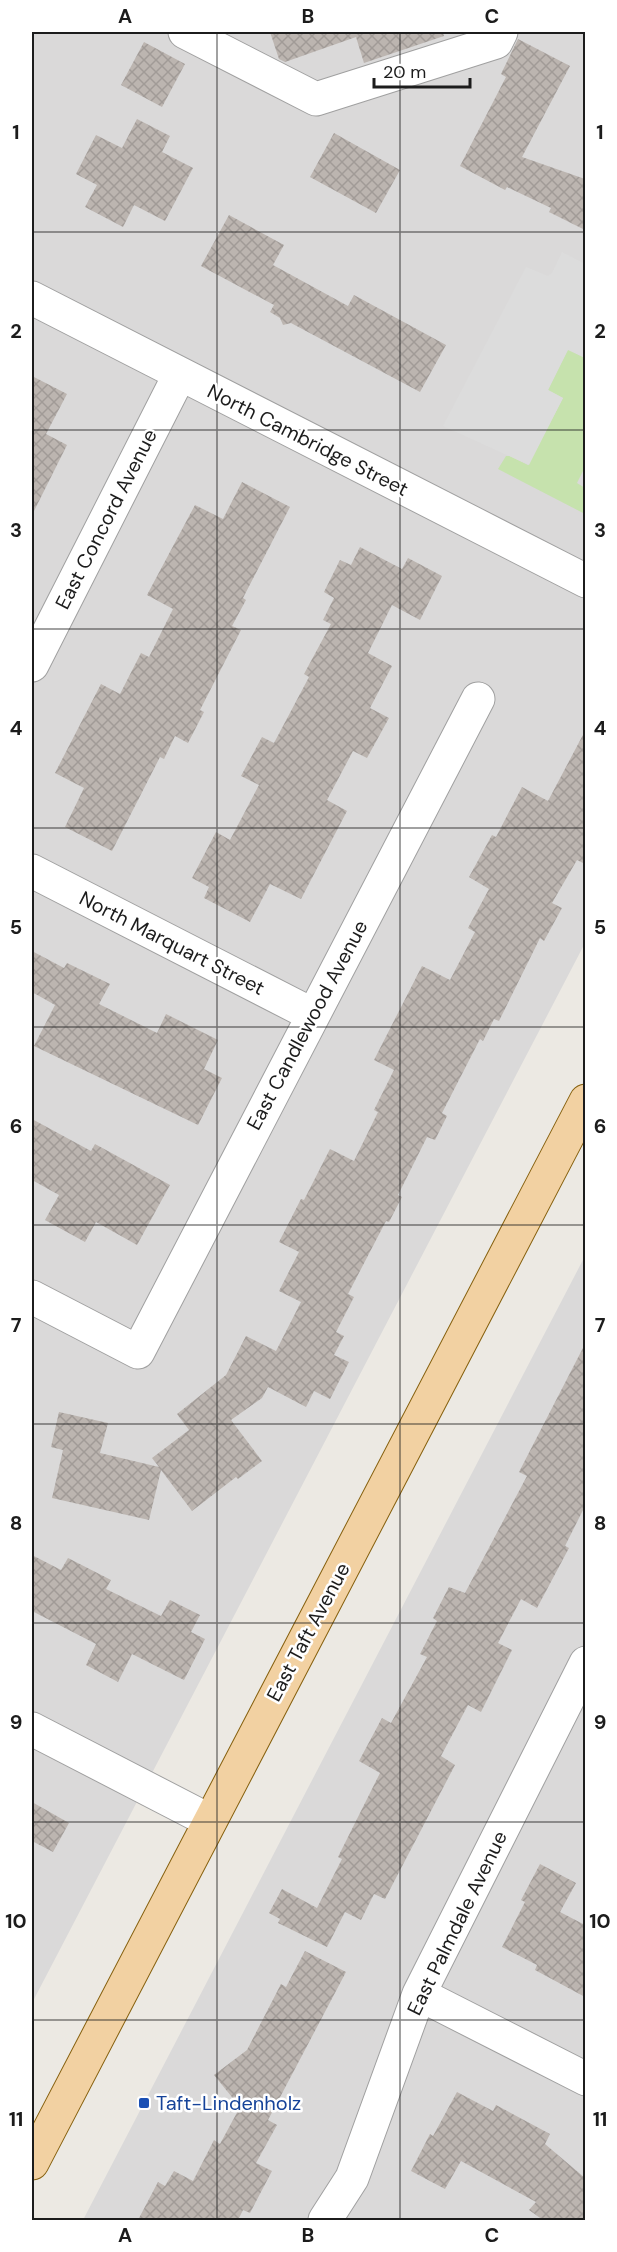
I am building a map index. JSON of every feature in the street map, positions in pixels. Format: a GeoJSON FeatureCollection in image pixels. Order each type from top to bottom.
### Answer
{"type":"FeatureCollection","features":[{"type":"Feature","properties":{"kind":"main road","name":"East Taft Avenue"},"geometry":{"type":"LineString","coordinates":[[32,2163],[585,1101]]}},
{"type":"Feature","properties":{"kind":"street"},"geometry":{"type":"LineString","coordinates":[[185,32],[316,99],[496,42],[501,32]]}},
{"type":"Feature","properties":{"kind":"street","name":"North Cambridge Street"},"geometry":{"type":"LineString","coordinates":[[32,298],[585,581]]}},
{"type":"Feature","properties":{"kind":"street","name":"East Concord Avenue"},"geometry":{"type":"LineString","coordinates":[[32,665],[180,374]]}},
{"type":"Feature","properties":{"kind":"street","name":"East Candlewood Avenue"},"geometry":{"type":"LineString","coordinates":[[32,1297],[138,1352],[478,699]]}},
{"type":"Feature","properties":{"kind":"street","name":"North Marquart Street"},"geometry":{"type":"LineString","coordinates":[[32,871],[313,1015]]}},
{"type":"Feature","properties":{"kind":"street","name":"East Palmdale Avenue"},"geometry":{"type":"LineString","coordinates":[[325,2220],[352,2178],[419,1994],[585,1664]]}},
{"type":"Feature","properties":{"kind":"street"},"geometry":{"type":"LineString","coordinates":[[32,1729],[210,1821]]}},
{"type":"Feature","properties":{"kind":"street"},"geometry":{"type":"LineString","coordinates":[[419,1994],[585,2079]]}},
{"type":"Feature","properties":{"kind":"shaded area"},"geometry":{"type":"Polygon","coordinates":[[[32,32],[585,32],[585,943],[32,2003],[32,32]]]}},
{"type":"Feature","properties":{"kind":"shaded area"},"geometry":{"type":"Polygon","coordinates":[[[562,252],[585,264],[585,358],[568,350],[548,390],[563,398],[529,465],[443,426],[526,267],[548,276],[552,273],[562,252]]]}},
{"type":"Feature","properties":{"kind":"shaded area"},"geometry":{"type":"Polygon","coordinates":[[[585,1256],[585,2220],[83,2220],[585,1256]]]}},
{"type":"Feature","properties":{"kind":"green space"},"geometry":{"type":"Polygon","coordinates":[[[568,349],[585,358],[585,467],[577,483],[585,488],[585,514],[498,469],[506,456],[528,465],[563,398],[548,390],[568,349]]]}},
{"type":"Feature","properties":{"kind":"building"},"geometry":{"type":"Polygon","coordinates":[[[270,32],[443,32],[444,36],[364,63],[356,37],[285,62],[279,59],[270,32]]]}},
{"type":"Feature","properties":{"kind":"building"},"geometry":{"type":"Polygon","coordinates":[[[518,39],[570,66],[522,157],[585,179],[585,230],[549,212],[551,208],[507,187],[505,190],[460,166],[506,77],[501,74],[518,39]]]}},
{"type":"Feature","properties":{"kind":"building"},"geometry":{"type":"Polygon","coordinates":[[[144,42],[185,64],[162,107],[121,85],[144,42]]]}},
{"type":"Feature","properties":{"kind":"building"},"geometry":{"type":"Polygon","coordinates":[[[137,119],[170,136],[162,152],[193,168],[165,221],[134,205],[123,227],[85,207],[97,185],[76,174],[96,135],[122,148],[137,119]]]}},
{"type":"Feature","properties":{"kind":"building"},"geometry":{"type":"Polygon","coordinates":[[[334,133],[400,170],[376,213],[310,177],[334,133]]]}},
{"type":"Feature","properties":{"kind":"building"},"geometry":{"type":"Polygon","coordinates":[[[229,215],[284,245],[273,265],[348,306],[354,295],[446,345],[420,392],[291,323],[283,325],[280,318],[270,312],[274,305],[201,266],[229,215]]]}},
{"type":"Feature","properties":{"kind":"building"},"geometry":{"type":"Polygon","coordinates":[[[32,376],[67,394],[46,434],[67,445],[32,515],[32,376]]]}},
{"type":"Feature","properties":{"kind":"building"},"geometry":{"type":"Polygon","coordinates":[[[242,482],[290,507],[243,598],[246,600],[232,626],[241,630],[200,710],[204,712],[188,743],[175,736],[164,759],[160,757],[112,851],[65,827],[84,788],[55,773],[101,684],[120,694],[141,653],[149,657],[173,609],[147,595],[195,505],[223,519],[242,482]]]}},
{"type":"Feature","properties":{"kind":"building"},"geometry":{"type":"Polygon","coordinates":[[[360,547],[402,569],[408,558],[442,576],[420,620],[392,605],[368,653],[392,666],[370,708],[389,718],[367,758],[353,751],[327,800],[347,811],[301,899],[270,884],[250,922],[204,898],[209,887],[192,878],[216,832],[230,840],[259,785],[241,776],[262,737],[274,743],[309,677],[304,674],[331,624],[323,620],[334,598],[324,592],[340,560],[351,565],[360,547]]]}},
{"type":"Feature","properties":{"kind":"building"},"geometry":{"type":"Polygon","coordinates":[[[585,731],[585,864],[577,860],[552,903],[562,908],[544,941],[540,938],[499,1021],[494,1019],[483,1041],[480,1039],[442,1113],[447,1116],[435,1140],[427,1137],[398,1195],[402,1197],[389,1222],[386,1221],[348,1294],[354,1297],[336,1332],[344,1336],[334,1355],[349,1362],[330,1399],[314,1391],[306,1407],[268,1387],[262,1398],[231,1420],[262,1461],[238,1479],[236,1477],[192,1511],[161,1470],[149,1520],[52,1498],[63,1450],[51,1447],[59,1412],[108,1423],[100,1453],[159,1467],[152,1458],[189,1430],[177,1414],[226,1375],[246,1336],[276,1351],[301,1302],[279,1291],[299,1252],[279,1242],[330,1149],[354,1161],[378,1112],[374,1110],[394,1070],[374,1060],[422,966],[450,980],[475,932],[468,928],[489,889],[469,877],[492,835],[496,837],[522,787],[548,801],[585,731]]]}},
{"type":"Feature","properties":{"kind":"building"},"geometry":{"type":"Polygon","coordinates":[[[32,951],[64,968],[67,963],[110,984],[99,1004],[157,1033],[166,1014],[218,1040],[204,1069],[222,1078],[198,1125],[34,1046],[55,1005],[32,992],[32,951]]]}},
{"type":"Feature","properties":{"kind":"building"},"geometry":{"type":"Polygon","coordinates":[[[32,1119],[91,1151],[95,1144],[170,1185],[137,1245],[96,1222],[85,1242],[45,1220],[59,1195],[32,1180],[32,1119]]]}},
{"type":"Feature","properties":{"kind":"building"},"geometry":{"type":"Polygon","coordinates":[[[585,1344],[585,1506],[565,1546],[569,1548],[537,1608],[521,1599],[498,1643],[512,1650],[481,1712],[468,1705],[441,1756],[455,1765],[385,1899],[374,1894],[361,1920],[345,1912],[327,1947],[278,1923],[280,1919],[269,1913],[282,1889],[317,1908],[342,1859],[338,1857],[380,1773],[359,1761],[382,1718],[391,1723],[427,1657],[420,1654],[437,1621],[433,1618],[449,1587],[465,1593],[527,1476],[519,1472],[585,1344]]]}},
{"type":"Feature","properties":{"kind":"building"},"geometry":{"type":"Polygon","coordinates":[[[32,1555],[61,1570],[68,1558],[111,1580],[106,1589],[161,1616],[170,1600],[200,1615],[191,1632],[205,1639],[184,1680],[132,1654],[118,1682],[86,1665],[96,1644],[32,1611],[32,1555]]]}},
{"type":"Feature","properties":{"kind":"building"},"geometry":{"type":"Polygon","coordinates":[[[32,1802],[69,1823],[53,1852],[32,1841],[32,1802]]]}},
{"type":"Feature","properties":{"kind":"building"},"geometry":{"type":"Polygon","coordinates":[[[540,1864],[576,1883],[560,1912],[585,1925],[585,1997],[535,1970],[537,1965],[502,1947],[525,1902],[521,1900],[540,1864]]]}},
{"type":"Feature","properties":{"kind":"building"},"geometry":{"type":"Polygon","coordinates":[[[305,1951],[346,1972],[268,2120],[277,2125],[256,2163],[272,2171],[250,2213],[243,2210],[238,2220],[138,2220],[158,2182],[165,2186],[174,2171],[193,2181],[214,2140],[220,2144],[240,2107],[214,2075],[247,2050],[281,1984],[286,1987],[305,1951]]]}},
{"type":"Feature","properties":{"kind":"building"},"geometry":{"type":"Polygon","coordinates":[[[457,2092],[493,2111],[496,2105],[550,2134],[545,2144],[585,2178],[585,2220],[543,2220],[529,2210],[536,2202],[461,2161],[445,2189],[411,2171],[430,2134],[433,2136],[457,2092]]]}},
{"type":"Feature","properties":{"kind":"place","name":"Taft-Lindenholz"},"geometry":{"type":"Point","coordinates":[144,2103]}}]}
